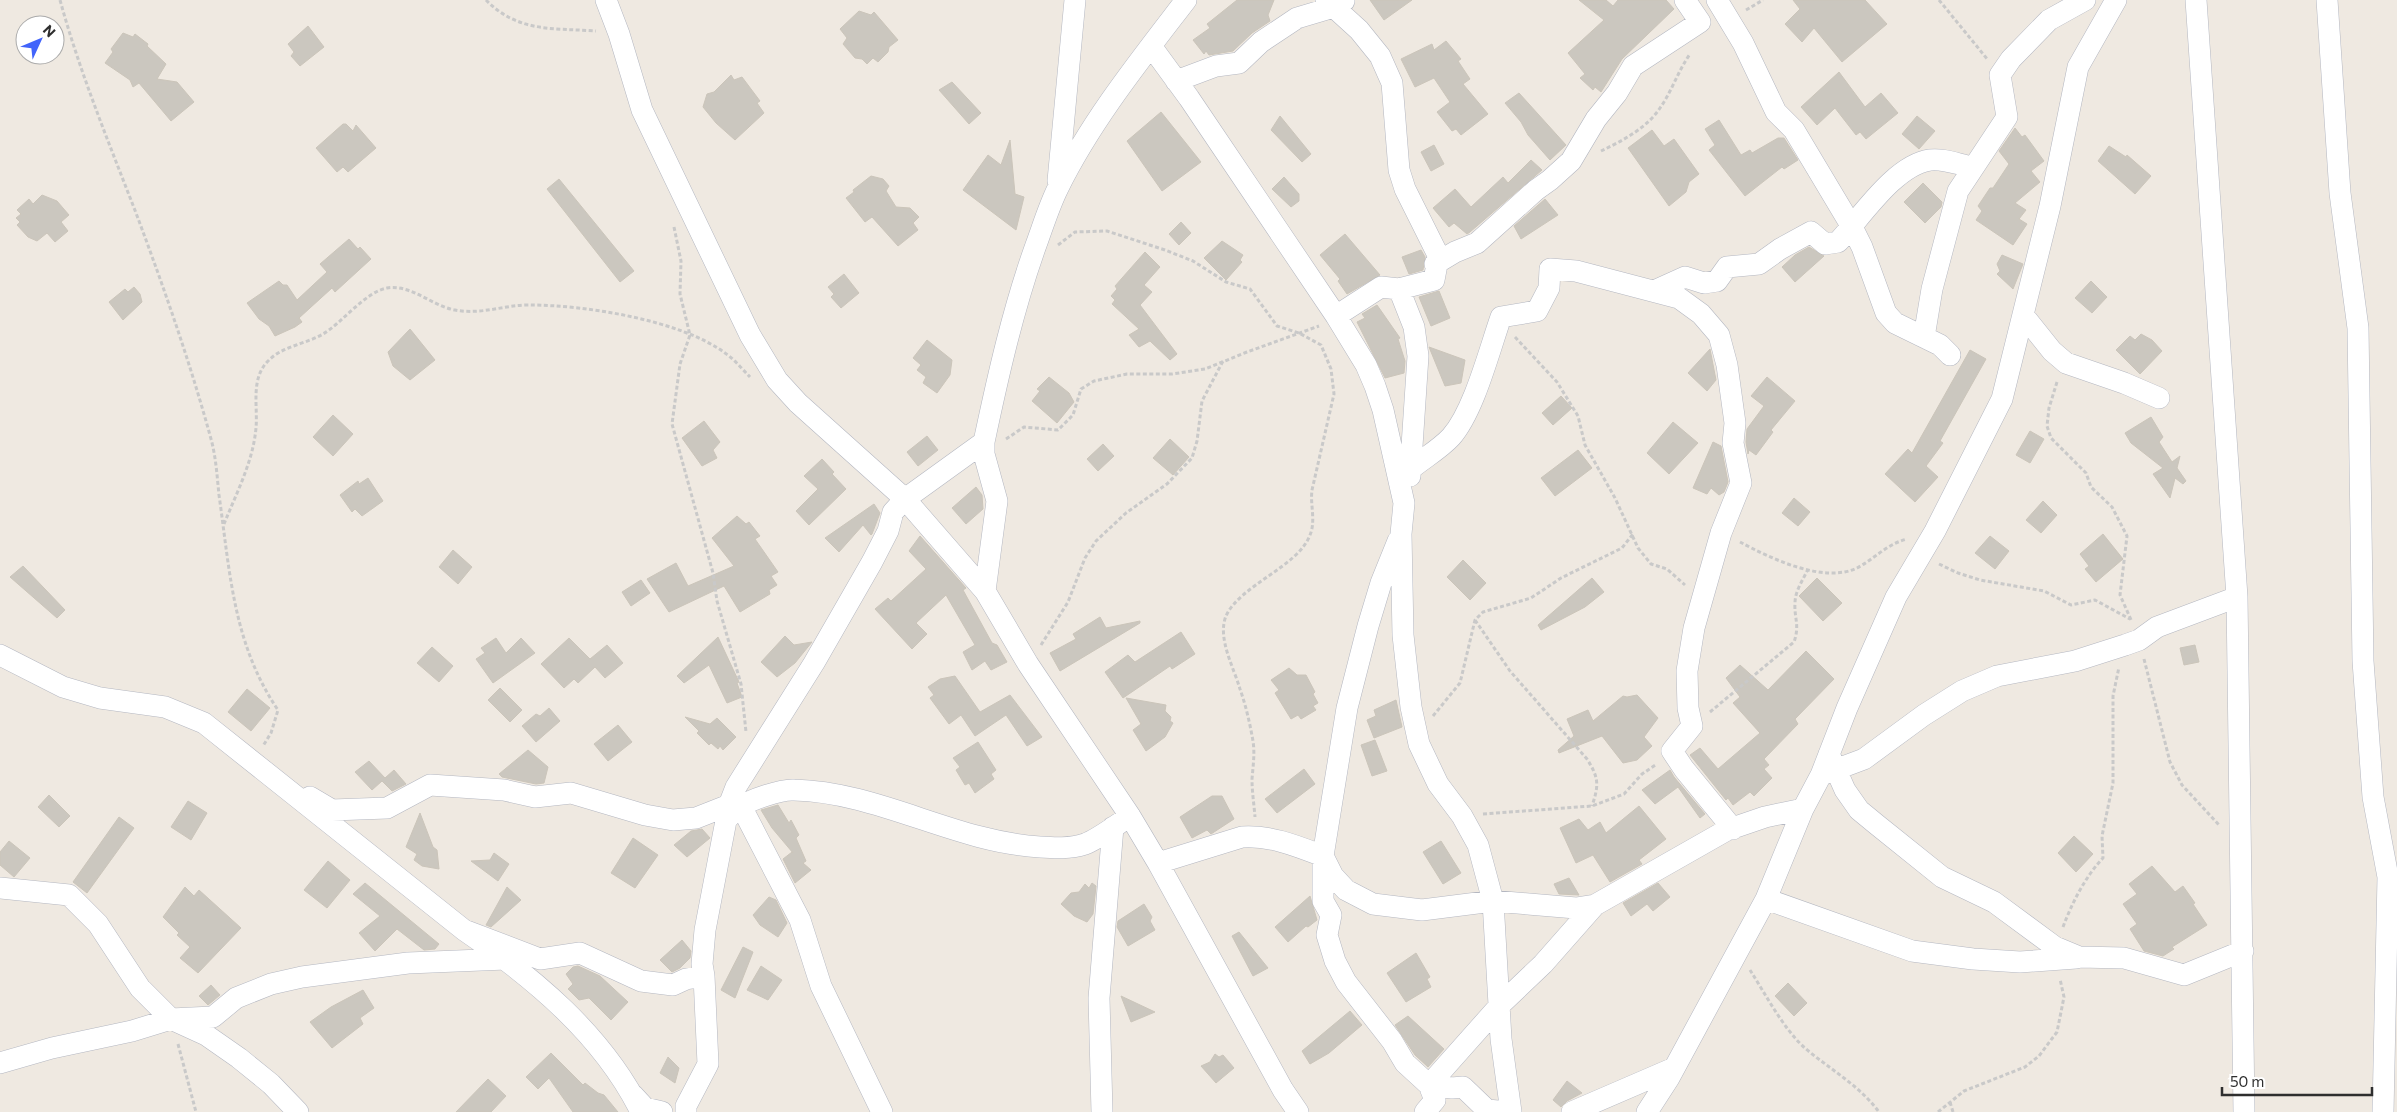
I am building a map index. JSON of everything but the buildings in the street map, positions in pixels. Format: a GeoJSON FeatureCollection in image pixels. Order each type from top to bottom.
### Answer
{"type":"FeatureCollection","features":[{"type":"Feature","properties":{"kind":"street"},"geometry":{"type":"LineString","coordinates":[[606,0],[619,34],[642,110],[750,335],[778,380],[798,402],[904,499],[985,591],[1121,821],[1158,863],[1283,1090],[1298,1112]]}},
{"type":"Feature","properties":{"kind":"street"},"geometry":{"type":"LineString","coordinates":[[1058,188],[1074,0]]}},
{"type":"Feature","properties":{"kind":"street"},"geometry":{"type":"LineString","coordinates":[[985,591],[997,501],[984,448],[999,368],[1031,258],[1058,188],[1072,162],[1110,103],[1186,0]]}},
{"type":"Feature","properties":{"kind":"street"},"geometry":{"type":"LineString","coordinates":[[1435,264],[1455,252],[1477,243],[1571,161],[1596,119],[1617,93],[1633,66],[1700,22],[1686,0]]}},
{"type":"Feature","properties":{"kind":"street"},"geometry":{"type":"LineString","coordinates":[[1716,0],[1750,58],[1776,112],[1794,130],[1852,227],[1862,247],[1886,313],[1895,323],[1940,345],[1950,355]]}},
{"type":"Feature","properties":{"kind":"street"},"geometry":{"type":"LineString","coordinates":[[1924,336],[1932,290],[1958,191],[2007,117],[2000,75],[2011,59],[2049,20],[2085,0]]}},
{"type":"Feature","properties":{"kind":"street"},"geometry":{"type":"LineString","coordinates":[[1647,1112],[1674,1068],[1766,899],[1820,780],[1847,708],[1896,597],[1935,531],[2002,399],[2050,206],[2078,67],[2116,0]]}},
{"type":"Feature","properties":{"kind":"street"},"geometry":{"type":"LineString","coordinates":[[2196,0],[2237,596],[2244,1112]]}},
{"type":"Feature","properties":{"kind":"street"},"geometry":{"type":"LineString","coordinates":[[2327,0],[2340,193],[2358,328],[2363,661],[2373,797],[2388,877],[2383,1112]]}},
{"type":"Feature","properties":{"kind":"street"},"geometry":{"type":"LineString","coordinates":[[1176,81],[1216,66],[1239,63],[1261,42],[1297,18],[1335,2],[1380,56],[1392,83],[1399,170],[1405,189],[1437,253],[1434,280],[1399,289],[1381,287],[1336,316]]}},
{"type":"Feature","properties":{"kind":"street"},"geometry":{"type":"LineString","coordinates":[[1151,46],[1336,316],[1366,365],[1383,410],[1404,503]]}},
{"type":"Feature","properties":{"kind":"street"},"geometry":{"type":"LineString","coordinates":[[1654,291],[1685,277],[1704,283],[1717,281],[1727,268],[1759,264],[1780,249],[1811,232],[1825,244],[1838,242],[1894,178],[1908,167],[1931,160],[1973,166]]}},
{"type":"Feature","properties":{"kind":"street"},"geometry":{"type":"LineString","coordinates":[[1412,468],[1451,437],[1464,416],[1501,317],[1537,311],[1550,288],[1550,268],[1576,271],[1679,298],[1701,314],[1719,335],[1726,365],[1735,423],[1733,443],[1741,483],[1721,533],[1694,628],[1687,671],[1688,708],[1692,726],[1672,751],[1684,769],[1734,829]]}},
{"type":"Feature","properties":{"kind":"street"},"geometry":{"type":"LineString","coordinates":[[1399,289],[1414,327],[1418,356],[1412,468],[1404,503],[1401,534],[1406,673],[1419,744],[1438,784],[1462,816],[1478,845],[1493,901],[1501,1039],[1509,1112],[1487,1110],[1463,1087],[1452,1088],[1429,1085]]}},
{"type":"Feature","properties":{"kind":"street"},"geometry":{"type":"LineString","coordinates":[[2024,316],[2052,351],[2066,363],[2124,383],[2159,398]]}},
{"type":"Feature","properties":{"kind":"street"},"geometry":{"type":"LineString","coordinates":[[686,1112],[686,1106],[708,1064],[702,964],[705,930],[736,787],[819,654],[882,543],[893,512],[904,499],[984,448]]}},
{"type":"Feature","properties":{"kind":"street"},"geometry":{"type":"LineString","coordinates":[[1401,534],[1380,583],[1347,708],[1323,856],[1323,901],[1331,915],[1327,935],[1335,961],[1346,982],[1392,1041],[1405,1063],[1429,1085],[1434,1100],[1425,1112]]}},
{"type":"Feature","properties":{"kind":"street"},"geometry":{"type":"LineString","coordinates":[[1429,1085],[1500,1004],[1543,964],[1595,906],[1727,830],[1765,817],[1820,780],[1864,759],[1924,715],[1962,691],[1996,676],[2075,661],[2132,642],[2157,627],[2237,596]]}},
{"type":"Feature","properties":{"kind":"street"},"geometry":{"type":"LineString","coordinates":[[0,655],[63,686],[100,698],[165,707],[204,723],[464,930],[506,959],[567,1012],[603,1053],[637,1104],[662,1112]]}},
{"type":"Feature","properties":{"kind":"street"},"geometry":{"type":"LineString","coordinates":[[260,767],[332,810],[387,808],[430,785],[504,790],[535,797],[571,793],[645,815],[673,820],[696,818],[732,810],[777,793],[792,790],[847,797],[889,808],[948,828],[1024,846],[1063,848],[1085,844],[1121,821]]}},
{"type":"Feature","properties":{"kind":"street"},"geometry":{"type":"LineString","coordinates":[[1820,780],[1840,798],[1859,810]]}},
{"type":"Feature","properties":{"kind":"street"},"geometry":{"type":"LineString","coordinates":[[1820,780],[1942,877],[1994,902],[2055,953]]}},
{"type":"Feature","properties":{"kind":"street"},"geometry":{"type":"LineString","coordinates":[[732,810],[800,920],[822,986],[882,1112]]}},
{"type":"Feature","properties":{"kind":"street"},"geometry":{"type":"LineString","coordinates":[[1102,1112],[1099,998],[1121,821]]}},
{"type":"Feature","properties":{"kind":"street"},"geometry":{"type":"LineString","coordinates":[[1158,863],[1242,837],[1270,839],[1323,856],[1333,876],[1346,890],[1373,904],[1422,910],[1493,901],[1576,908],[1595,906]]}},
{"type":"Feature","properties":{"kind":"street"},"geometry":{"type":"LineString","coordinates":[[0,888],[69,895],[98,924],[140,988],[171,1019],[206,1035],[239,1058],[271,1084],[298,1112]]}},
{"type":"Feature","properties":{"kind":"street"},"geometry":{"type":"LineString","coordinates":[[1766,899],[1912,951],[1973,960],[2020,962],[2055,953],[2079,957],[2124,958],[2184,975],[2243,951]]}},
{"type":"Feature","properties":{"kind":"street"},"geometry":{"type":"LineString","coordinates":[[464,930],[540,959],[580,953],[641,981],[673,985],[686,979],[704,976]]}},
{"type":"Feature","properties":{"kind":"street"},"geometry":{"type":"LineString","coordinates":[[0,1064],[52,1048],[132,1031],[171,1019],[212,1017],[236,998],[271,984],[302,977],[408,963],[506,959]]}},
{"type":"Feature","properties":{"kind":"street"},"geometry":{"type":"LineString","coordinates":[[1572,1112],[1674,1068]]}},
{"type":"Feature","properties":{"kind":"street"},"geometry":{"type":"LineString","coordinates":[[1283,1090],[1291,1112]]}},
{"type":"Feature","properties":{"kind":"path"},"geometry":{"type":"LineString","coordinates":[[60,0],[110,146],[185,349],[212,442],[227,564],[235,611],[250,659],[262,686],[278,710],[260,767]]}},
{"type":"Feature","properties":{"kind":"path"},"geometry":{"type":"LineString","coordinates":[[486,0],[498,12],[544,29],[619,34]]}},
{"type":"Feature","properties":{"kind":"path"},"geometry":{"type":"LineString","coordinates":[[1939,0],[2000,75]]}},
{"type":"Feature","properties":{"kind":"path"},"geometry":{"type":"LineString","coordinates":[[1571,161],[1618,143],[1649,120],[1660,108],[1679,70],[1692,52]]}},
{"type":"Feature","properties":{"kind":"path"},"geometry":{"type":"LineString","coordinates":[[672,218],[681,261],[680,294],[690,336],[680,364],[672,424],[713,573],[717,601],[741,684],[750,766]]}},
{"type":"Feature","properties":{"kind":"path"},"geometry":{"type":"LineString","coordinates":[[1031,258],[1050,252],[1075,232],[1107,230],[1166,250],[1193,262],[1226,282],[1250,289],[1278,326],[1299,333],[1321,345],[1333,377],[1334,394],[1310,502],[1313,528],[1309,538],[1283,565],[1238,600],[1225,618],[1226,647],[1240,690],[1253,743],[1253,793],[1256,820],[1270,839]]}},
{"type":"Feature","properties":{"kind":"path"},"geometry":{"type":"LineString","coordinates":[[223,525],[250,459],[256,430],[256,385],[260,372],[269,360],[323,334],[376,293],[387,288],[399,289],[453,310],[479,312],[527,305],[580,308],[625,316],[676,329],[726,353],[752,380]]}},
{"type":"Feature","properties":{"kind":"path"},"geometry":{"type":"LineString","coordinates":[[984,448],[1024,427],[1058,430],[1073,415],[1081,390],[1094,381],[1127,374],[1193,372],[1319,326],[1336,316]]}},
{"type":"Feature","properties":{"kind":"path"},"geometry":{"type":"LineString","coordinates":[[1501,317],[1516,338],[1557,382],[1578,416],[1585,446],[1633,534],[1638,548],[1651,564],[1667,569],[1679,582],[1703,594]]}},
{"type":"Feature","properties":{"kind":"path"},"geometry":{"type":"LineString","coordinates":[[1028,664],[1068,602],[1086,558],[1096,541],[1126,513],[1167,484],[1192,458],[1197,441],[1202,401],[1223,361]]}},
{"type":"Feature","properties":{"kind":"path"},"geometry":{"type":"LineString","coordinates":[[2066,363],[2057,382],[2049,408],[2047,426],[2051,438],[2086,473],[2092,487],[2112,507],[2127,536],[2120,595],[2130,619],[2132,642],[2170,762],[2182,785],[2241,848]]}},
{"type":"Feature","properties":{"kind":"path"},"geometry":{"type":"LineString","coordinates":[[1721,533],[1760,553],[1796,567],[1828,573],[1856,568],[1901,540],[1935,531]]}},
{"type":"Feature","properties":{"kind":"path"},"geometry":{"type":"LineString","coordinates":[[1419,744],[1438,709],[1460,683],[1475,620],[1483,612],[1532,598],[1561,578],[1622,548],[1633,534]]}},
{"type":"Feature","properties":{"kind":"path"},"geometry":{"type":"LineString","coordinates":[[1921,555],[1958,573],[2006,586],[2044,591],[2071,605],[2095,600],[2130,619]]}},
{"type":"Feature","properties":{"kind":"path"},"geometry":{"type":"LineString","coordinates":[[1692,726],[1794,642],[1798,631],[1794,604],[1808,569]]}},
{"type":"Feature","properties":{"kind":"path"},"geometry":{"type":"LineString","coordinates":[[1475,620],[1510,671],[1587,759],[1596,774],[1597,783],[1592,806]]}},
{"type":"Feature","properties":{"kind":"path"},"geometry":{"type":"LineString","coordinates":[[1938,1112],[1964,1091],[2025,1067],[2039,1056],[2056,1032],[2064,997],[2055,953],[2073,902],[2092,870],[2103,858],[2102,836],[2113,783],[2113,696],[2132,642]]}},
{"type":"Feature","properties":{"kind":"path"},"geometry":{"type":"LineString","coordinates":[[1462,816],[1592,806],[1624,794],[1642,774],[1663,760],[1672,751]]}},
{"type":"Feature","properties":{"kind":"path"},"geometry":{"type":"LineString","coordinates":[[1738,951],[1795,1038],[1805,1049],[1858,1089],[1879,1112]]}},
{"type":"Feature","properties":{"kind":"path"},"geometry":{"type":"LineString","coordinates":[[171,1019],[196,1112]]}},
{"type":"Feature","properties":{"kind":"path"},"geometry":{"type":"LineString","coordinates":[[1950,1102],[1952,1112]]}}]}
